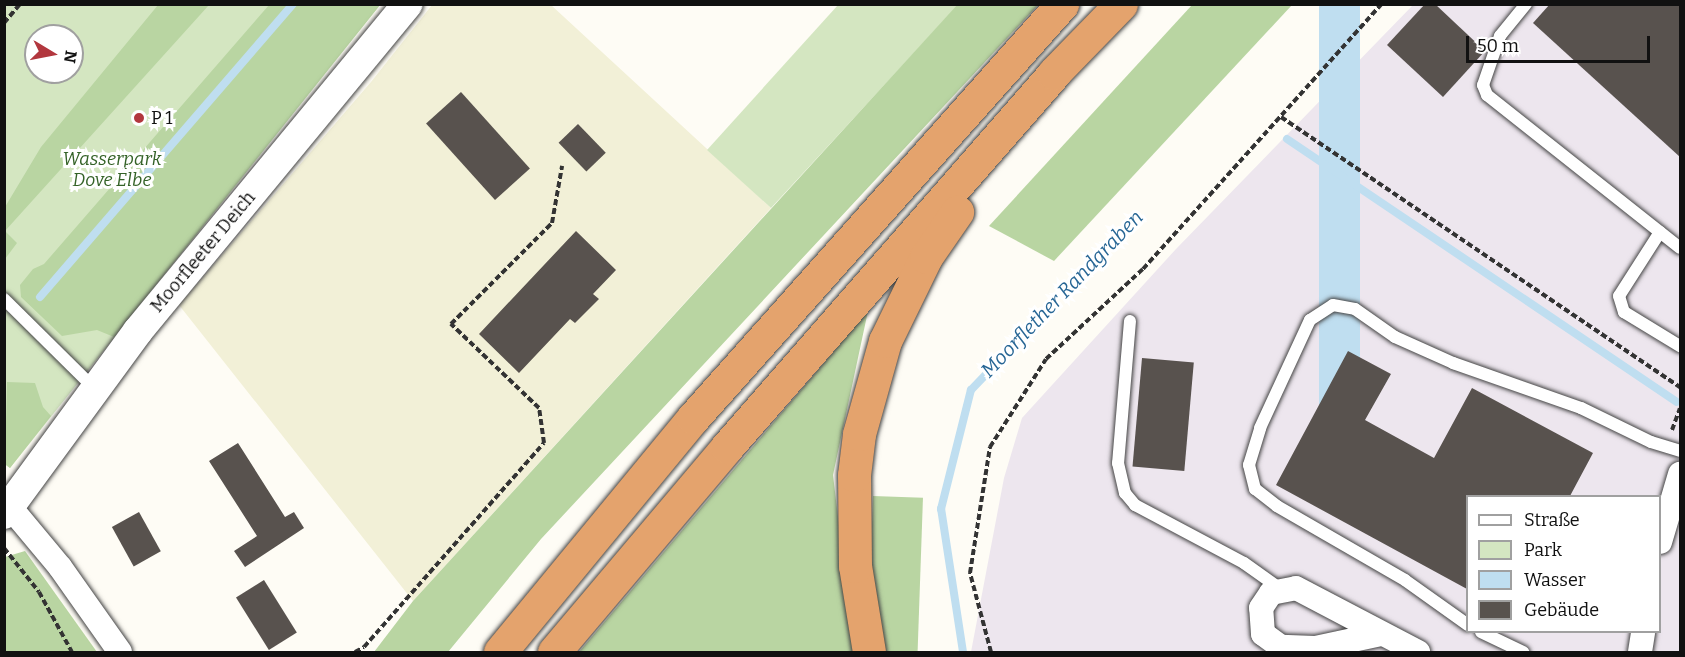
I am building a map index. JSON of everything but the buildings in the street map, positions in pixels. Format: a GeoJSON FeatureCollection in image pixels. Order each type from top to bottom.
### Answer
{"type":"FeatureCollection","features":[{"type":"Feature","properties":{"kind":"highway"},"geometry":{"type":"LineString","coordinates":[[500,652],[701,409],[1062,4]]}},
{"type":"Feature","properties":{"kind":"highway"},"geometry":{"type":"LineString","coordinates":[[554,652],[727,447],[1054,73],[1121,4]]}},
{"type":"Feature","properties":{"kind":"highway"},"geometry":{"type":"LineString","coordinates":[[869,652],[855,566],[853,515],[859,434],[871,381],[885,340],[926,257],[1054,73]]}},
{"type":"Feature","properties":{"kind":"street","name":"Moorfleeter Deich"},"geometry":{"type":"LineString","coordinates":[[120,652],[60,567],[7,511],[94,388],[408,4]]}},
{"type":"Feature","properties":{"kind":"street"},"geometry":{"type":"LineString","coordinates":[[1661,536],[1680,474]]}},
{"type":"Feature","properties":{"kind":"street"},"geometry":{"type":"LineString","coordinates":[[1381,634],[1315,648],[1274,645],[1263,634],[1260,617],[1265,600],[1280,588],[1302,590],[1418,652]]}},
{"type":"Feature","properties":{"kind":"street"},"geometry":{"type":"LineString","coordinates":[[1640,652],[1643,633]]}},
{"type":"Feature","properties":{"kind":"lane"},"geometry":{"type":"LineString","coordinates":[[1526,4],[1500,36],[1484,86],[1487,95],[1680,248]]}},
{"type":"Feature","properties":{"kind":"lane"},"geometry":{"type":"LineString","coordinates":[[1660,232],[1619,296],[1624,312],[1680,346]]}},
{"type":"Feature","properties":{"kind":"lane"},"geometry":{"type":"LineString","coordinates":[[4,299],[94,388]]}},
{"type":"Feature","properties":{"kind":"lane"},"geometry":{"type":"LineString","coordinates":[[1466,624],[1405,580],[1277,506],[1255,489],[1249,465],[1260,428],[1310,320],[1333,305],[1355,309],[1395,337],[1453,363],[1581,408],[1651,442],[1680,451]]}},
{"type":"Feature","properties":{"kind":"lane"},"geometry":{"type":"LineString","coordinates":[[1130,321],[1118,463],[1125,493],[1136,505],[1244,563],[1280,588]]}},
{"type":"Feature","properties":{"kind":"lane"},"geometry":{"type":"LineString","coordinates":[[1483,633],[1523,652]]}},
{"type":"Feature","properties":{"kind":"path"},"geometry":{"type":"LineString","coordinates":[[4,23],[20,4]]}},
{"type":"Feature","properties":{"kind":"path"},"geometry":{"type":"LineString","coordinates":[[1281,117],[1680,387]]}},
{"type":"Feature","properties":{"kind":"path"},"geometry":{"type":"LineString","coordinates":[[355,652],[364,647],[544,442],[539,408],[451,324],[552,223],[562,166]]}},
{"type":"Feature","properties":{"kind":"path"},"geometry":{"type":"LineString","coordinates":[[4,548],[39,592],[72,652]]}},
{"type":"Feature","properties":{"kind":"shaded area"},"geometry":{"type":"Polygon","coordinates":[[[432,5],[551,5],[771,208],[413,601],[179,305],[371,82],[432,5]]]}},
{"type":"Feature","properties":{"kind":"shaded area"},"geometry":{"type":"Polygon","coordinates":[[[1413,5],[1680,5],[1680,652],[971,652],[1004,478],[1022,418],[1176,249],[1413,5]]]}},
{"type":"Feature","properties":{"kind":"green space"},"geometry":{"type":"Polygon","coordinates":[[[958,4],[1038,5],[541,539],[448,652],[374,652],[413,601],[958,4]]]}},
{"type":"Feature","properties":{"kind":"green space","name":"Wasserpark Dove Elbe"},"geometry":{"type":"Polygon","coordinates":[[[4,5],[380,5],[10,468],[4,464],[4,5]]]}},
{"type":"Feature","properties":{"kind":"green space"},"geometry":{"type":"Polygon","coordinates":[[[158,5],[209,5],[5,231],[5,207],[41,147],[158,5]]]}},
{"type":"Feature","properties":{"kind":"green space"},"geometry":{"type":"Polygon","coordinates":[[[269,5],[380,5],[114,337],[97,330],[62,336],[21,297],[20,285],[33,269],[44,264],[269,5]]]}},
{"type":"Feature","properties":{"kind":"green space"},"geometry":{"type":"Polygon","coordinates":[[[838,5],[958,5],[771,208],[707,150],[838,5]]]}},
{"type":"Feature","properties":{"kind":"green space"},"geometry":{"type":"Polygon","coordinates":[[[1192,5],[1292,5],[1054,261],[989,226],[1192,5]]]}},
{"type":"Feature","properties":{"kind":"green space"},"geometry":{"type":"Polygon","coordinates":[[[5,231],[17,243],[5,259],[5,231]]]}},
{"type":"Feature","properties":{"kind":"green space"},"geometry":{"type":"Polygon","coordinates":[[[868,311],[833,475],[854,652],[579,652],[868,311]]]}},
{"type":"Feature","properties":{"kind":"green space"},"geometry":{"type":"Polygon","coordinates":[[[7,382],[35,383],[43,407],[51,416],[10,468],[5,464],[7,382]]]}},
{"type":"Feature","properties":{"kind":"green space"},"geometry":{"type":"Polygon","coordinates":[[[873,496],[923,498],[918,652],[868,652],[873,496]]]}},
{"type":"Feature","properties":{"kind":"green space"},"geometry":{"type":"Polygon","coordinates":[[[25,551],[97,652],[5,652],[5,557],[25,551]]]}},
{"type":"Feature","properties":{"kind":"water"},"geometry":{"type":"Polygon","coordinates":[[[1319,5],[1360,5],[1360,473],[1319,473],[1319,5]]]}},
{"type":"Feature","properties":{"kind":"waterway"},"geometry":{"type":"LineString","coordinates":[[40,297],[293,4]]}},
{"type":"Feature","properties":{"kind":"waterway"},"geometry":{"type":"LineString","coordinates":[[1287,139],[1677,402]]}},
{"type":"Feature","properties":{"kind":"waterway","name":"Moorflether Randgraben"},"geometry":{"type":"LineString","coordinates":[[963,652],[941,509],[971,390],[1017,342]]}},
{"type":"Feature","properties":{"kind":"place","name":"P 1"},"geometry":{"type":"Point","coordinates":[139,118]}}]}
